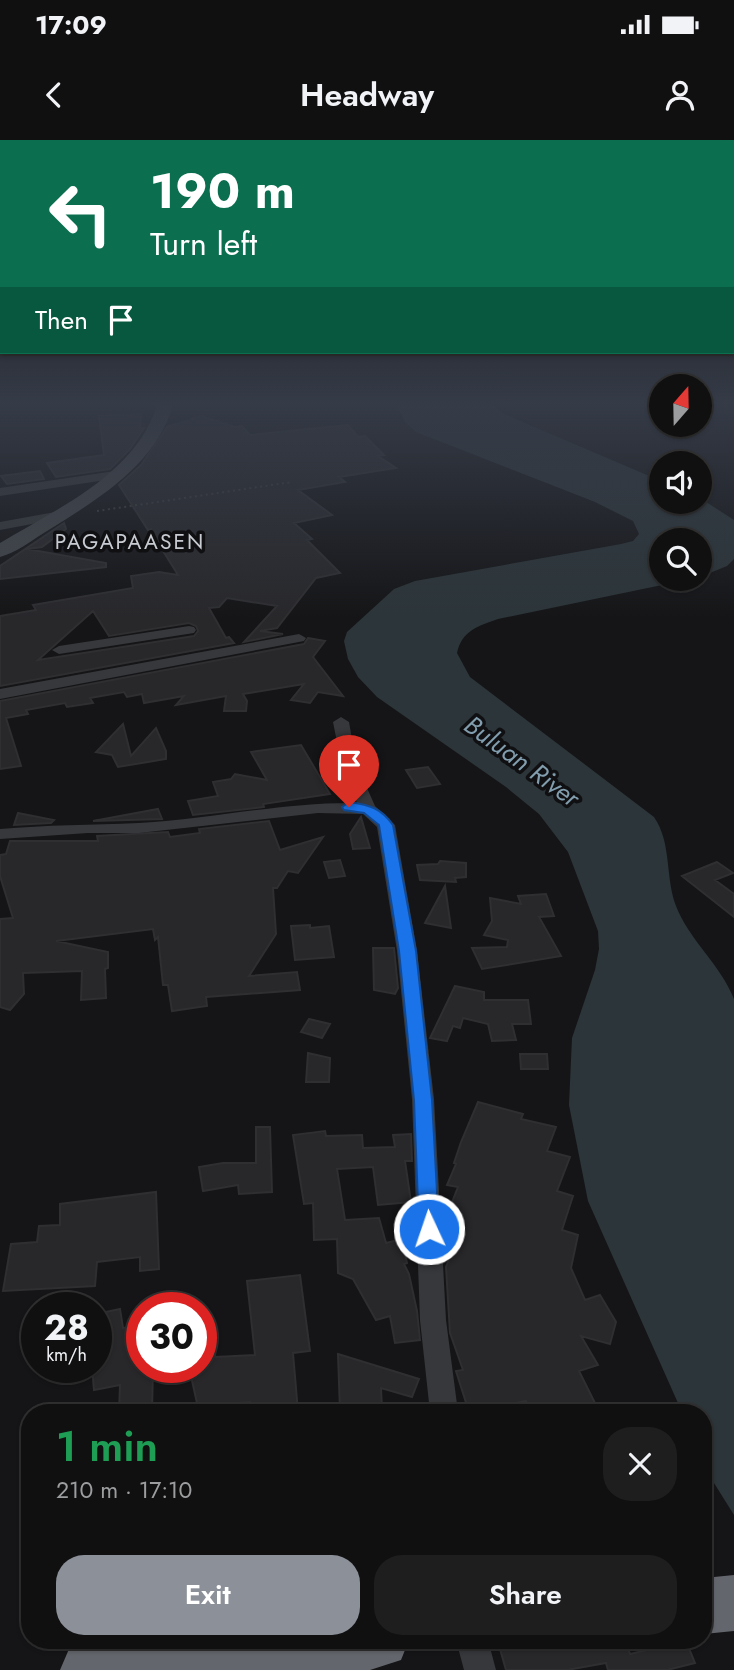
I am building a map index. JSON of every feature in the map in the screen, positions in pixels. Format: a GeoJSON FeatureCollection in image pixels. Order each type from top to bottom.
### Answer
{"type":"FeatureCollection","features":[{"type":"Feature","properties":{"kind":"highway"},"geometry":{"type":"LineString","coordinates":[[712,1604],[734,1603]]}},
{"type":"Feature","properties":{"kind":"highway"},"geometry":{"type":"LineString","coordinates":[[90,1670],[293,1649]]}},
{"type":"Feature","properties":{"kind":"main road"},"geometry":{"type":"LineString","coordinates":[[0,551],[114,476]]}},
{"type":"Feature","properties":{"kind":"street"},"geometry":{"type":"LineString","coordinates":[[0,492],[106,476]]}},
{"type":"Feature","properties":{"kind":"street"},"geometry":{"type":"LineString","coordinates":[[0,526],[55,516]]}},
{"type":"Feature","properties":{"kind":"street"},"geometry":{"type":"LineString","coordinates":[[59,650],[189,630]]}},
{"type":"Feature","properties":{"kind":"street"},"geometry":{"type":"LineString","coordinates":[[143,638],[159,664]]}},
{"type":"Feature","properties":{"kind":"street"},"geometry":{"type":"LineString","coordinates":[[0,694],[299,638]]}},
{"type":"Feature","properties":{"kind":"street"},"geometry":{"type":"LineString","coordinates":[[341,722],[342,742],[356,786],[368,809],[386,825],[407,951],[423,1100],[433,1320],[443,1404]]}},
{"type":"Feature","properties":{"kind":"street"},"geometry":{"type":"LineString","coordinates":[[0,834],[88,828],[139,828],[318,808],[368,809]]}},
{"type":"Feature","properties":{"kind":"street"},"geometry":{"type":"LineString","coordinates":[[474,1649],[480,1670]]}},
{"type":"Feature","properties":{"kind":"path"},"geometry":{"type":"LineString","coordinates":[[55,516],[292,482]]}},
{"type":"Feature","properties":{"kind":"water","name":"Buluan River"},"geometry":{"type":"Polygon","coordinates":[[[530,476],[649,476],[649,514],[712,514],[712,506],[734,520],[734,559],[727,566],[712,572],[712,528],[649,528],[649,588],[498,619],[467,634],[457,653],[470,677],[654,817],[660,827],[666,849],[670,884],[676,906],[734,999],[734,1515],[712,1478],[712,1404],[678,1404],[588,1201],[569,1105],[572,1038],[595,970],[599,949],[598,931],[568,852],[539,814],[506,787],[377,697],[358,677],[348,659],[344,641],[347,632],[394,589],[415,581],[633,541],[639,534],[633,521],[595,502],[530,476]]]}},
{"type":"Feature","properties":{"kind":"building"},"geometry":{"type":"Polygon","coordinates":[[[1,476],[43,476],[44,479],[7,484],[1,476]]]}},
{"type":"Feature","properties":{"kind":"building"},"geometry":{"type":"Polygon","coordinates":[[[128,476],[343,476],[339,477],[345,482],[298,490],[332,515],[294,523],[312,539],[307,540],[340,573],[316,578],[277,628],[260,631],[283,634],[244,642],[277,606],[227,598],[219,607],[209,608],[226,638],[229,637],[234,643],[0,686],[0,616],[36,610],[33,605],[133,588],[131,576],[159,572],[178,575],[150,530],[152,529],[148,530],[119,485],[128,476]],[[93,611],[38,660],[194,636],[198,631],[196,626],[189,623],[109,636],[93,611]]]}},
{"type":"Feature","properties":{"kind":"building"},"geometry":{"type":"Polygon","coordinates":[[[64,523],[66,529],[42,547],[27,549],[106,563],[106,567],[0,579],[0,566],[64,523]]]}},
{"type":"Feature","properties":{"kind":"building"},"geometry":{"type":"Polygon","coordinates":[[[308,638],[325,641],[313,657],[343,696],[318,692],[310,703],[291,700],[304,684],[243,694],[247,701],[246,711],[224,711],[226,696],[176,705],[184,696],[144,703],[142,694],[127,697],[124,692],[90,698],[93,703],[67,707],[65,703],[26,710],[28,714],[6,718],[21,766],[0,769],[0,701],[304,644],[308,638]]]}},
{"type":"Feature","properties":{"kind":"building"},"geometry":{"type":"Polygon","coordinates":[[[123,724],[131,756],[156,728],[166,751],[166,759],[118,767],[112,755],[96,752],[123,724]]]}},
{"type":"Feature","properties":{"kind":"building"},"geometry":{"type":"Polygon","coordinates":[[[301,745],[330,794],[263,804],[264,807],[193,815],[188,801],[218,796],[213,782],[231,779],[235,774],[267,780],[251,752],[301,745]]]}},
{"type":"Feature","properties":{"kind":"building"},"geometry":{"type":"Polygon","coordinates":[[[428,767],[440,784],[417,788],[406,770],[428,767]]]}},
{"type":"Feature","properties":{"kind":"building"},"geometry":{"type":"Polygon","coordinates":[[[158,809],[162,819],[93,821],[158,809]]]}},
{"type":"Feature","properties":{"kind":"building"},"geometry":{"type":"Polygon","coordinates":[[[18,813],[54,820],[51,823],[14,825],[18,813]]]}},
{"type":"Feature","properties":{"kind":"building"},"geometry":{"type":"Polygon","coordinates":[[[361,817],[370,848],[353,849],[350,834],[361,817]]]}},
{"type":"Feature","properties":{"kind":"building"},"geometry":{"type":"Polygon","coordinates":[[[269,821],[280,850],[323,837],[298,873],[288,871],[277,888],[273,888],[276,934],[249,976],[297,972],[300,990],[206,997],[207,1006],[172,1011],[168,985],[163,985],[158,937],[155,940],[153,929],[56,941],[108,952],[108,968],[105,969],[106,998],[81,1000],[82,971],[23,973],[24,994],[10,1010],[0,1007],[0,919],[13,918],[0,876],[0,855],[6,854],[10,841],[98,841],[97,836],[168,832],[170,837],[200,833],[199,829],[269,821]]]}},
{"type":"Feature","properties":{"kind":"building"},"geometry":{"type":"Polygon","coordinates":[[[340,860],[345,876],[329,878],[324,862],[340,860]]]}},
{"type":"Feature","properties":{"kind":"building"},"geometry":{"type":"Polygon","coordinates":[[[440,861],[466,863],[466,877],[455,878],[456,882],[420,880],[417,865],[438,864],[440,861]]]}},
{"type":"Feature","properties":{"kind":"building"},"geometry":{"type":"Polygon","coordinates":[[[717,862],[733,873],[715,880],[734,894],[734,917],[682,876],[717,862]]]}},
{"type":"Feature","properties":{"kind":"building"},"geometry":{"type":"Polygon","coordinates":[[[445,886],[451,928],[425,923],[445,886]]]}},
{"type":"Feature","properties":{"kind":"building"},"geometry":{"type":"Polygon","coordinates":[[[546,894],[554,916],[539,917],[561,956],[482,969],[472,948],[507,947],[508,940],[484,935],[492,921],[490,898],[521,904],[518,896],[546,894]]]}},
{"type":"Feature","properties":{"kind":"building"},"geometry":{"type":"Polygon","coordinates":[[[310,925],[310,928],[329,926],[334,957],[295,960],[291,926],[310,925]]]}},
{"type":"Feature","properties":{"kind":"building"},"geometry":{"type":"Polygon","coordinates":[[[373,948],[394,948],[398,988],[395,994],[374,990],[373,948]]]}},
{"type":"Feature","properties":{"kind":"building"},"geometry":{"type":"Polygon","coordinates":[[[455,986],[484,992],[484,1000],[528,1000],[531,1024],[512,1024],[516,1040],[492,1041],[488,1024],[463,1018],[460,1028],[453,1026],[447,1041],[430,1038],[455,986]]]}},
{"type":"Feature","properties":{"kind":"building"},"geometry":{"type":"Polygon","coordinates":[[[309,1019],[330,1024],[322,1038],[301,1032],[309,1019]]]}},
{"type":"Feature","properties":{"kind":"building"},"geometry":{"type":"Polygon","coordinates":[[[308,1053],[330,1058],[329,1082],[306,1082],[308,1053]]]}},
{"type":"Feature","properties":{"kind":"building"},"geometry":{"type":"Polygon","coordinates":[[[520,1054],[547,1054],[548,1069],[521,1069],[520,1054]]]}},
{"type":"Feature","properties":{"kind":"building"},"geometry":{"type":"Polygon","coordinates":[[[478,1102],[523,1114],[521,1119],[556,1127],[547,1151],[570,1157],[557,1191],[573,1196],[562,1230],[578,1235],[571,1268],[585,1300],[600,1295],[616,1322],[610,1344],[581,1336],[598,1365],[579,1371],[595,1403],[527,1404],[526,1401],[510,1404],[466,1404],[456,1371],[463,1370],[450,1333],[446,1267],[463,1222],[446,1217],[458,1187],[447,1185],[478,1102]]]}},
{"type":"Feature","properties":{"kind":"building"},"geometry":{"type":"Polygon","coordinates":[[[256,1127],[270,1127],[272,1192],[239,1194],[238,1185],[203,1191],[199,1167],[223,1163],[256,1163],[256,1127]]]}},
{"type":"Feature","properties":{"kind":"building"},"geometry":{"type":"Polygon","coordinates":[[[325,1131],[326,1136],[362,1135],[363,1148],[395,1147],[393,1135],[411,1134],[412,1161],[405,1161],[411,1202],[378,1205],[373,1167],[337,1169],[345,1220],[379,1218],[386,1243],[402,1239],[407,1263],[404,1264],[409,1274],[417,1311],[420,1340],[395,1343],[390,1316],[376,1320],[353,1279],[338,1273],[337,1239],[314,1240],[313,1203],[304,1204],[293,1135],[325,1131]]]}},
{"type":"Feature","properties":{"kind":"building"},"geometry":{"type":"Polygon","coordinates":[[[156,1192],[159,1269],[140,1271],[140,1257],[97,1262],[95,1286],[3,1291],[11,1244],[37,1242],[39,1226],[60,1225],[60,1204],[156,1192]]]}},
{"type":"Feature","properties":{"kind":"building"},"geometry":{"type":"Polygon","coordinates":[[[300,1275],[310,1351],[293,1353],[297,1404],[197,1404],[193,1383],[217,1383],[217,1357],[255,1355],[247,1281],[300,1275]]]}},
{"type":"Feature","properties":{"kind":"building"},"geometry":{"type":"Polygon","coordinates":[[[120,1309],[123,1328],[126,1328],[126,1383],[153,1383],[152,1404],[119,1404],[120,1385],[94,1390],[93,1383],[112,1383],[112,1311],[120,1309]]]}},
{"type":"Feature","properties":{"kind":"building"},"geometry":{"type":"Polygon","coordinates":[[[338,1354],[419,1379],[412,1397],[381,1388],[382,1404],[340,1404],[338,1354]]]}},
{"type":"Feature","properties":{"kind":"building"},"geometry":{"type":"Polygon","coordinates":[[[500,1649],[628,1649],[630,1654],[652,1649],[689,1649],[695,1663],[667,1670],[608,1670],[606,1663],[567,1670],[506,1670],[500,1649]]]}},
{"type":"Feature","properties":{"kind":"district","name":"PAGAPAASEN"},"geometry":{"type":"Point","coordinates":[130,542]}},
{"type":"Feature","properties":{"kind":"route"},"geometry":{"type":"LineString","coordinates":[[349,807],[368,809],[386,825],[407,951],[423,1100],[429,1229]]}}]}
